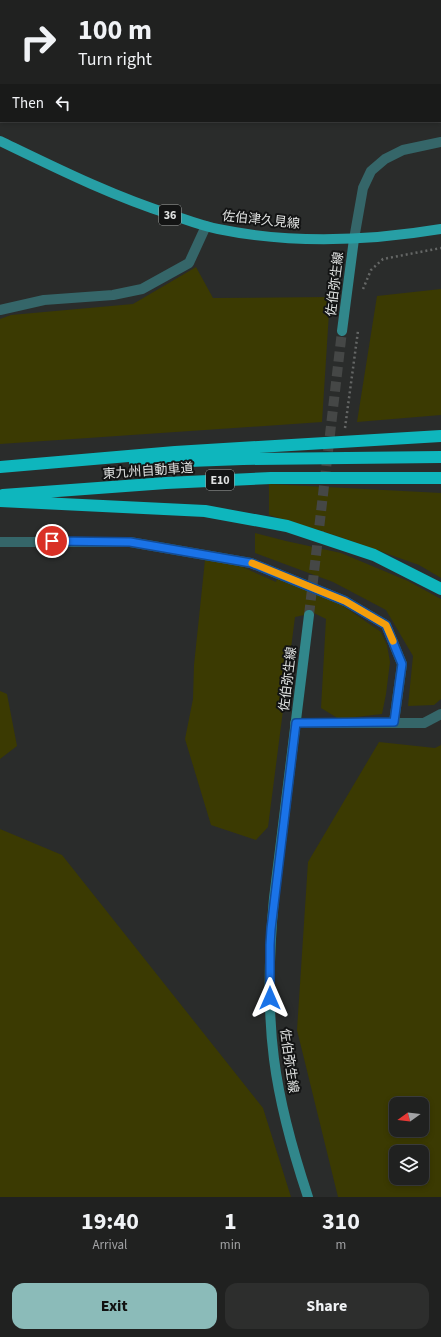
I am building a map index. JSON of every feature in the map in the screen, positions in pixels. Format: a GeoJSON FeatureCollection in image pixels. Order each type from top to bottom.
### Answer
{"type":"FeatureCollection","features":[{"type":"Feature","properties":{"kind":"highway"},"geometry":{"type":"LineString","coordinates":[[0,468],[175,452],[441,436]]}},
{"type":"Feature","properties":{"kind":"highway","name":"東九州自動車道"},"geometry":{"type":"LineString","coordinates":[[0,468],[243,458],[441,457]]}},
{"type":"Feature","properties":{"kind":"highway","name":"東九州自動車道"},"geometry":{"type":"LineString","coordinates":[[0,495],[271,478],[441,478]]}},
{"type":"Feature","properties":{"kind":"highway"},"geometry":{"type":"LineString","coordinates":[[0,501],[205,511],[287,526],[374,555],[441,589]]}},
{"type":"Feature","properties":{"kind":"main road","name":"佐伯津久見線"},"geometry":{"type":"LineString","coordinates":[[0,141],[84,182],[124,199],[206,226],[248,234],[296,238],[354,239],[406,235],[441,229]]}},
{"type":"Feature","properties":{"kind":"main road","name":"佐伯弥生線"},"geometry":{"type":"LineString","coordinates":[[342,331],[354,239]]}},
{"type":"Feature","properties":{"kind":"main road","name":"佐伯弥生線"},"geometry":{"type":"LineString","coordinates":[[308,1197],[285,1119],[274,1060],[270,1023],[270,945],[274,898],[309,614]]}},
{"type":"Feature","properties":{"kind":"street"},"geometry":{"type":"LineString","coordinates":[[354,239],[363,188],[372,171],[385,159],[403,150],[441,142]]}},
{"type":"Feature","properties":{"kind":"street"},"geometry":{"type":"LineString","coordinates":[[0,310],[44,300],[113,295],[142,289],[189,264],[206,226]]}},
{"type":"Feature","properties":{"kind":"street"},"geometry":{"type":"LineString","coordinates":[[0,542],[130,542],[251,563],[345,601],[386,625],[402,664],[394,722]]}},
{"type":"Feature","properties":{"kind":"street"},"geometry":{"type":"LineString","coordinates":[[296,723],[394,722],[424,724],[441,714]]}},
{"type":"Feature","properties":{"kind":"path"},"geometry":{"type":"LineString","coordinates":[[363,295],[364,287],[371,270],[384,259],[441,248]]}},
{"type":"Feature","properties":{"kind":"path"},"geometry":{"type":"LineString","coordinates":[[345,429],[358,326]]}},
{"type":"Feature","properties":{"kind":"shaded area"},"geometry":{"type":"Polygon","coordinates":[[[196,267],[213,298],[330,297],[322,422],[0,444],[0,319],[11,315],[133,304],[196,267]]]}},
{"type":"Feature","properties":{"kind":"shaded area"},"geometry":{"type":"Polygon","coordinates":[[[441,289],[441,415],[357,422],[377,296],[441,289]]]}},
{"type":"Feature","properties":{"kind":"shaded area"},"geometry":{"type":"Polygon","coordinates":[[[269,484],[441,493],[441,578],[419,565],[337,536],[269,515],[269,484]]]}},
{"type":"Feature","properties":{"kind":"shaded area"},"geometry":{"type":"Polygon","coordinates":[[[255,533],[341,553],[408,581],[441,599],[441,699],[434,705],[408,706],[413,656],[386,610],[333,582],[255,553],[255,533]]]}},
{"type":"Feature","properties":{"kind":"shaded area"},"geometry":{"type":"Polygon","coordinates":[[[205,560],[240,566],[276,582],[277,579],[339,603],[381,632],[387,645],[390,662],[382,714],[339,719],[321,708],[326,619],[314,613],[295,617],[268,827],[256,840],[211,825],[185,739],[193,699],[194,665],[205,560]]]}},
{"type":"Feature","properties":{"kind":"shaded area"},"geometry":{"type":"Polygon","coordinates":[[[0,691],[7,694],[17,746],[0,759],[0,691]]]}},
{"type":"Feature","properties":{"kind":"shaded area"},"geometry":{"type":"Polygon","coordinates":[[[379,742],[435,748],[441,745],[441,1197],[338,1197],[297,1030],[308,862],[379,742]]]}},
{"type":"Feature","properties":{"kind":"shaded area"},"geometry":{"type":"Polygon","coordinates":[[[0,829],[62,855],[263,1108],[291,1197],[0,1197],[0,829]]]}},
{"type":"Feature","properties":{"kind":"tunnel"},"geometry":{"type":"LineString","coordinates":[[309,615],[342,331]]}},
{"type":"Feature","properties":{"kind":"slow traffic"},"geometry":{"type":"LineString","coordinates":[[252,563],[345,601],[386,625],[393,641]]}},
{"type":"Feature","properties":{"kind":"route"},"geometry":{"type":"LineString","coordinates":[[52,541],[130,542],[251,563],[345,601],[386,625],[402,664],[394,722],[296,723],[271,929],[270,998]]}}]}
